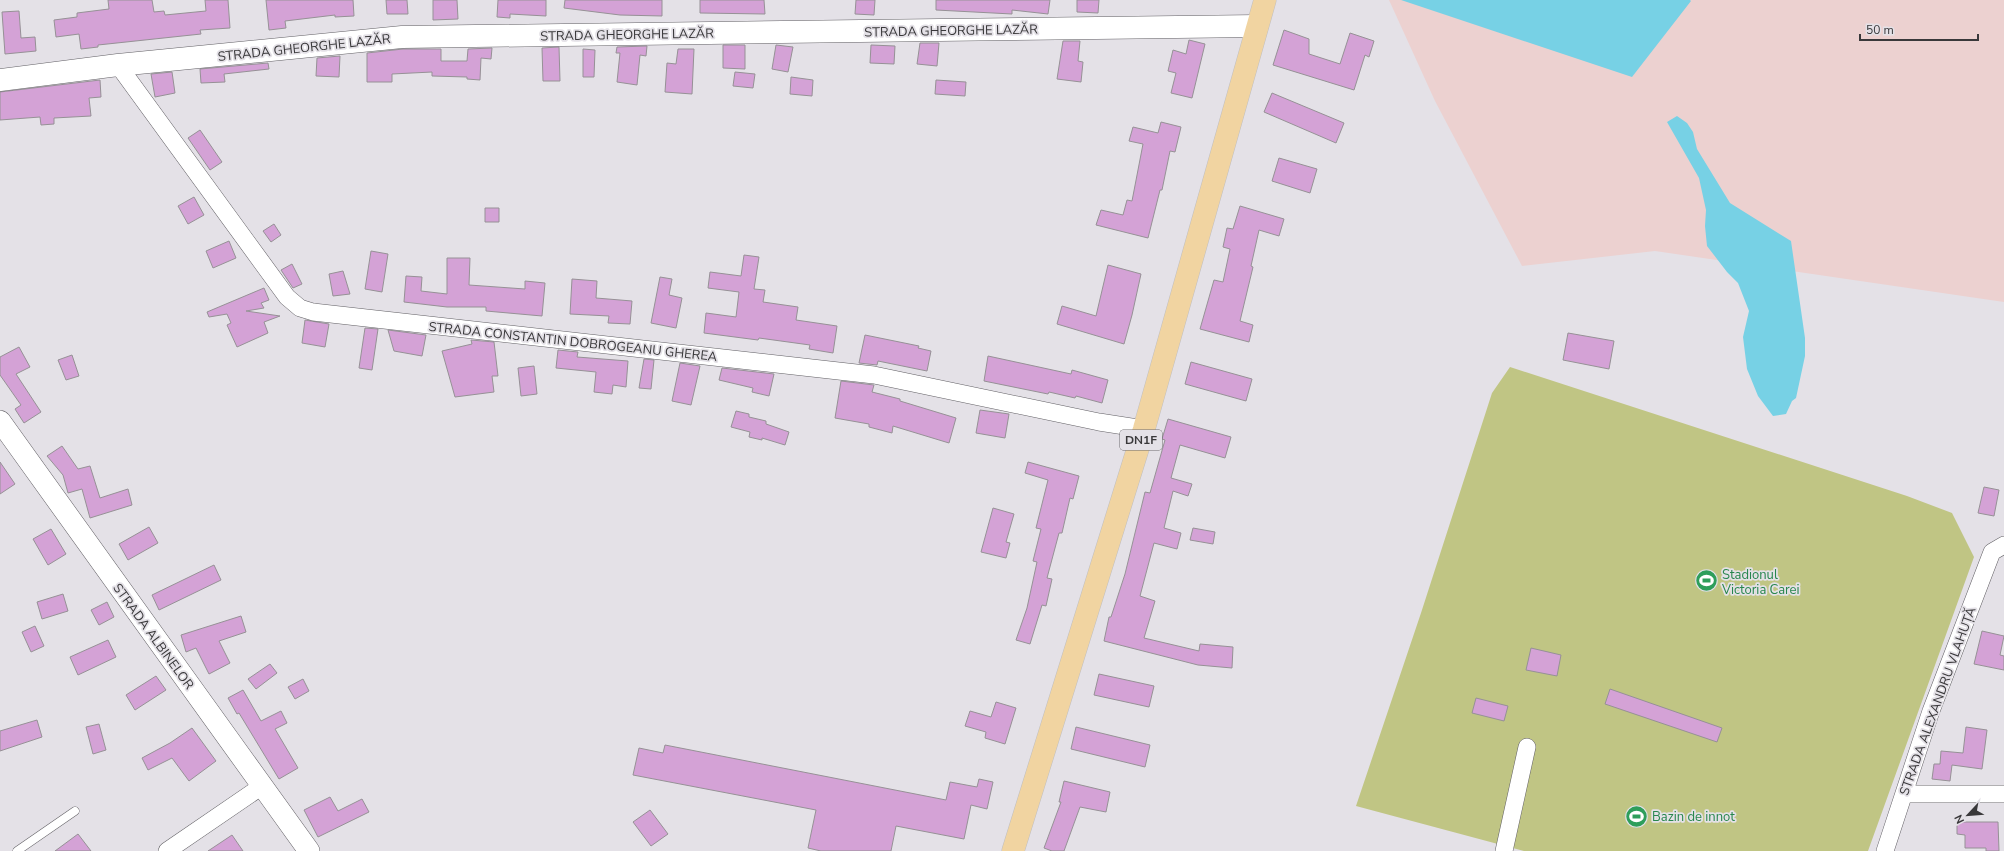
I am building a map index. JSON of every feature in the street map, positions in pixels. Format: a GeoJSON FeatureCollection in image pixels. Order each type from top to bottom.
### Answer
{"type":"FeatureCollection","features":[{"type":"Feature","properties":{"kind":"main road","name":"DN1F"},"geometry":{"type":"LineString","coordinates":[[1013,851],[1144,429],[1265,0]]}},
{"type":"Feature","properties":{"kind":"main road","name":"STRADA GHEORGHE LAZĂR"},"geometry":{"type":"LineString","coordinates":[[0,80],[118,65],[402,37],[1257,26]]}},
{"type":"Feature","properties":{"kind":"street","name":"STRADA CONSTANTIN DOBROGEANU GHEREA"},"geometry":{"type":"LineString","coordinates":[[118,65],[287,297],[300,308],[313,312],[874,375],[1099,422],[1144,429]]}},
{"type":"Feature","properties":{"kind":"street","name":"STRADA ALBINELOR"},"geometry":{"type":"LineString","coordinates":[[0,421],[309,851]]}},
{"type":"Feature","properties":{"kind":"street","name":"STRADA ALEXANDRU VLAHUȚĂ"},"geometry":{"type":"LineString","coordinates":[[1884,851],[1931,711],[1998,549]]}},
{"type":"Feature","properties":{"kind":"street"},"geometry":{"type":"LineString","coordinates":[[1504,851],[1527,747]]}},
{"type":"Feature","properties":{"kind":"street"},"geometry":{"type":"LineString","coordinates":[[166,851],[262,786]]}},
{"type":"Feature","properties":{"kind":"street"},"geometry":{"type":"LineString","coordinates":[[1904,794],[2004,794]]}},
{"type":"Feature","properties":{"kind":"lane"},"geometry":{"type":"LineString","coordinates":[[17,851],[75,811]]}},
{"type":"Feature","properties":{"kind":"shaded area"},"geometry":{"type":"Polygon","coordinates":[[[1389,0],[2004,0],[2004,302],[1655,251],[1522,266],[1435,101],[1389,0]]]}},
{"type":"Feature","properties":{"kind":"green space"},"geometry":{"type":"Polygon","coordinates":[[[1510,367],[1907,496],[1952,513],[1974,557],[1868,851],[1524,851],[1356,806],[1421,613],[1492,393],[1510,367]]]}},
{"type":"Feature","properties":{"kind":"water"},"geometry":{"type":"Polygon","coordinates":[[[1401,0],[1690,0],[1691,1],[1632,77],[1401,0]]]}},
{"type":"Feature","properties":{"kind":"water"},"geometry":{"type":"Polygon","coordinates":[[[1677,116],[1687,123],[1693,132],[1697,149],[1730,203],[1791,241],[1805,338],[1805,356],[1796,398],[1792,401],[1786,414],[1773,416],[1758,396],[1747,369],[1743,337],[1749,311],[1738,283],[1727,272],[1707,246],[1705,226],[1706,210],[1699,178],[1667,122],[1677,116]]]}},
{"type":"Feature","properties":{"kind":"building"},"geometry":{"type":"Polygon","coordinates":[[[108,0],[152,0],[154,12],[164,11],[165,15],[206,11],[205,0],[228,0],[230,28],[200,30],[201,34],[98,45],[98,47],[81,49],[79,34],[56,37],[54,20],[77,17],[77,13],[109,9],[108,0]]]}},
{"type":"Feature","properties":{"kind":"building"},"geometry":{"type":"Polygon","coordinates":[[[266,0],[353,0],[354,16],[335,17],[335,15],[285,21],[286,28],[269,30],[266,0]]]}},
{"type":"Feature","properties":{"kind":"building"},"geometry":{"type":"Polygon","coordinates":[[[386,0],[407,0],[408,14],[387,14],[386,0]]]}},
{"type":"Feature","properties":{"kind":"building"},"geometry":{"type":"Polygon","coordinates":[[[433,0],[457,0],[458,19],[433,20],[433,0]]]}},
{"type":"Feature","properties":{"kind":"building"},"geometry":{"type":"Polygon","coordinates":[[[498,0],[546,0],[546,16],[510,14],[510,18],[497,17],[498,0]]]}},
{"type":"Feature","properties":{"kind":"building"},"geometry":{"type":"Polygon","coordinates":[[[565,0],[662,0],[662,16],[620,15],[564,8],[565,0]]]}},
{"type":"Feature","properties":{"kind":"building"},"geometry":{"type":"Polygon","coordinates":[[[700,0],[764,0],[765,14],[700,13],[700,0]]]}},
{"type":"Feature","properties":{"kind":"building"},"geometry":{"type":"Polygon","coordinates":[[[856,0],[875,0],[874,15],[855,14],[856,0]]]}},
{"type":"Feature","properties":{"kind":"building"},"geometry":{"type":"Polygon","coordinates":[[[936,0],[1050,0],[1048,14],[1012,10],[1012,14],[936,10],[936,0]]]}},
{"type":"Feature","properties":{"kind":"building"},"geometry":{"type":"Polygon","coordinates":[[[1077,0],[1099,0],[1098,13],[1077,12],[1077,0]]]}},
{"type":"Feature","properties":{"kind":"building"},"geometry":{"type":"Polygon","coordinates":[[[19,11],[21,38],[35,37],[36,51],[5,54],[2,12],[19,11]]]}},
{"type":"Feature","properties":{"kind":"building"},"geometry":{"type":"Polygon","coordinates":[[[1284,30],[1309,39],[1309,54],[1340,64],[1350,33],[1374,41],[1369,57],[1365,55],[1354,90],[1273,65],[1284,30]]]}},
{"type":"Feature","properties":{"kind":"building"},"geometry":{"type":"Polygon","coordinates":[[[1189,40],[1205,44],[1192,98],[1171,93],[1176,73],[1168,71],[1173,50],[1186,54],[1189,40]]]}},
{"type":"Feature","properties":{"kind":"building"},"geometry":{"type":"Polygon","coordinates":[[[1063,41],[1080,41],[1078,61],[1083,62],[1081,82],[1057,79],[1063,41]]]}},
{"type":"Feature","properties":{"kind":"building"},"geometry":{"type":"Polygon","coordinates":[[[920,43],[939,43],[937,66],[917,64],[920,43]]]}},
{"type":"Feature","properties":{"kind":"building"},"geometry":{"type":"Polygon","coordinates":[[[723,45],[745,45],[745,69],[723,68],[723,45]]]}},
{"type":"Feature","properties":{"kind":"building"},"geometry":{"type":"Polygon","coordinates":[[[776,45],[793,47],[788,72],[772,69],[776,45]]]}},
{"type":"Feature","properties":{"kind":"building"},"geometry":{"type":"Polygon","coordinates":[[[871,45],[895,46],[894,64],[870,63],[871,45]]]}},
{"type":"Feature","properties":{"kind":"building"},"geometry":{"type":"Polygon","coordinates":[[[647,46],[646,56],[640,55],[637,85],[617,82],[620,53],[616,53],[617,47],[647,46]]]}},
{"type":"Feature","properties":{"kind":"building"},"geometry":{"type":"Polygon","coordinates":[[[559,47],[560,81],[543,81],[542,48],[559,47]]]}},
{"type":"Feature","properties":{"kind":"building"},"geometry":{"type":"Polygon","coordinates":[[[492,48],[491,59],[481,58],[480,80],[467,79],[467,77],[432,76],[432,72],[392,74],[392,82],[367,82],[367,53],[403,49],[441,49],[441,61],[467,61],[468,49],[492,48]]]}},
{"type":"Feature","properties":{"kind":"building"},"geometry":{"type":"Polygon","coordinates":[[[583,49],[595,50],[594,77],[583,77],[583,49]]]}},
{"type":"Feature","properties":{"kind":"building"},"geometry":{"type":"Polygon","coordinates":[[[678,49],[694,49],[692,94],[665,92],[667,63],[676,64],[678,49]]]}},
{"type":"Feature","properties":{"kind":"building"},"geometry":{"type":"Polygon","coordinates":[[[340,56],[339,77],[316,76],[317,58],[340,56]]]}},
{"type":"Feature","properties":{"kind":"building"},"geometry":{"type":"Polygon","coordinates":[[[268,63],[269,69],[224,74],[225,82],[201,83],[200,69],[268,63]]]}},
{"type":"Feature","properties":{"kind":"building"},"geometry":{"type":"Polygon","coordinates":[[[172,72],[175,93],[155,97],[151,74],[172,72]]]}},
{"type":"Feature","properties":{"kind":"building"},"geometry":{"type":"Polygon","coordinates":[[[735,72],[755,74],[753,88],[733,86],[735,72]]]}},
{"type":"Feature","properties":{"kind":"building"},"geometry":{"type":"Polygon","coordinates":[[[791,77],[813,80],[812,96],[790,94],[791,77]]]}},
{"type":"Feature","properties":{"kind":"building"},"geometry":{"type":"Polygon","coordinates":[[[100,80],[101,97],[89,98],[91,116],[54,118],[54,124],[41,125],[40,117],[0,120],[0,92],[100,80]]]}},
{"type":"Feature","properties":{"kind":"building"},"geometry":{"type":"Polygon","coordinates":[[[936,80],[966,82],[965,96],[935,94],[936,80]]]}},
{"type":"Feature","properties":{"kind":"building"},"geometry":{"type":"Polygon","coordinates":[[[1272,93],[1344,123],[1336,143],[1264,112],[1272,93]]]}},
{"type":"Feature","properties":{"kind":"building"},"geometry":{"type":"Polygon","coordinates":[[[1161,122],[1181,127],[1175,152],[1170,151],[1162,190],[1160,190],[1148,238],[1096,225],[1101,210],[1123,215],[1127,200],[1132,201],[1143,144],[1129,141],[1133,127],[1158,133],[1161,122]]]}},
{"type":"Feature","properties":{"kind":"building"},"geometry":{"type":"Polygon","coordinates":[[[200,130],[222,162],[210,170],[188,138],[200,130]]]}},
{"type":"Feature","properties":{"kind":"building"},"geometry":{"type":"Polygon","coordinates":[[[1279,158],[1317,169],[1310,193],[1272,181],[1279,158]]]}},
{"type":"Feature","properties":{"kind":"building"},"geometry":{"type":"Polygon","coordinates":[[[194,197],[204,215],[188,224],[178,206],[194,197]]]}},
{"type":"Feature","properties":{"kind":"building"},"geometry":{"type":"Polygon","coordinates":[[[1240,206],[1284,219],[1279,236],[1259,230],[1251,266],[1253,267],[1240,321],[1253,325],[1249,342],[1200,329],[1214,280],[1223,282],[1230,249],[1223,247],[1227,228],[1233,229],[1240,206]]]}},
{"type":"Feature","properties":{"kind":"building"},"geometry":{"type":"Polygon","coordinates":[[[485,208],[499,208],[499,222],[485,222],[485,208]]]}},
{"type":"Feature","properties":{"kind":"building"},"geometry":{"type":"Polygon","coordinates":[[[274,224],[281,235],[271,242],[263,231],[274,224]]]}},
{"type":"Feature","properties":{"kind":"building"},"geometry":{"type":"Polygon","coordinates":[[[229,241],[236,258],[213,268],[206,251],[229,241]]]}},
{"type":"Feature","properties":{"kind":"building"},"geometry":{"type":"Polygon","coordinates":[[[371,251],[388,254],[382,292],[365,289],[371,251]]]}},
{"type":"Feature","properties":{"kind":"building"},"geometry":{"type":"Polygon","coordinates":[[[744,255],[759,257],[754,289],[765,290],[763,302],[798,307],[796,320],[837,326],[833,353],[809,349],[810,345],[759,338],[758,340],[704,333],[706,313],[736,317],[739,292],[708,288],[710,272],[741,276],[744,255]]]}},
{"type":"Feature","properties":{"kind":"building"},"geometry":{"type":"Polygon","coordinates":[[[447,258],[470,258],[469,285],[525,289],[525,281],[545,283],[542,316],[486,311],[486,307],[447,307],[404,302],[406,276],[422,277],[421,291],[447,294],[447,258]]]}},
{"type":"Feature","properties":{"kind":"building"},"geometry":{"type":"Polygon","coordinates":[[[292,264],[302,284],[293,288],[281,270],[292,264]]]}},
{"type":"Feature","properties":{"kind":"building"},"geometry":{"type":"Polygon","coordinates":[[[1108,265],[1141,274],[1124,344],[1057,324],[1062,306],[1096,316],[1108,265]]]}},
{"type":"Feature","properties":{"kind":"building"},"geometry":{"type":"Polygon","coordinates":[[[343,271],[350,294],[333,296],[329,274],[343,271]]]}},
{"type":"Feature","properties":{"kind":"building"},"geometry":{"type":"Polygon","coordinates":[[[660,277],[672,279],[669,295],[682,298],[676,328],[651,323],[660,277]]]}},
{"type":"Feature","properties":{"kind":"building"},"geometry":{"type":"Polygon","coordinates":[[[572,279],[597,281],[596,298],[632,301],[630,324],[608,323],[609,316],[570,314],[572,279]]]}},
{"type":"Feature","properties":{"kind":"building"},"geometry":{"type":"Polygon","coordinates":[[[264,288],[269,300],[261,303],[264,308],[246,311],[280,316],[264,322],[268,333],[237,347],[227,325],[231,323],[227,314],[209,317],[207,312],[264,288]]]}},
{"type":"Feature","properties":{"kind":"building"},"geometry":{"type":"Polygon","coordinates":[[[305,320],[329,324],[325,347],[302,343],[305,320]]]}},
{"type":"Feature","properties":{"kind":"building"},"geometry":{"type":"Polygon","coordinates":[[[365,328],[378,329],[372,370],[359,368],[365,328]]]}},
{"type":"Feature","properties":{"kind":"building"},"geometry":{"type":"Polygon","coordinates":[[[388,330],[426,335],[422,356],[394,351],[388,330]]]}},
{"type":"Feature","properties":{"kind":"building"},"geometry":{"type":"Polygon","coordinates":[[[1568,333],[1614,341],[1609,369],[1563,360],[1568,333]]]}},
{"type":"Feature","properties":{"kind":"building"},"geometry":{"type":"Polygon","coordinates":[[[865,335],[919,346],[918,348],[931,351],[927,371],[878,361],[877,365],[859,363],[865,335]]]}},
{"type":"Feature","properties":{"kind":"building"},"geometry":{"type":"Polygon","coordinates":[[[471,340],[494,342],[498,376],[492,376],[494,392],[455,397],[442,351],[472,344],[471,340]]]}},
{"type":"Feature","properties":{"kind":"building"},"geometry":{"type":"Polygon","coordinates":[[[19,347],[30,367],[16,374],[41,412],[24,423],[15,409],[21,405],[0,375],[0,357],[19,347]]]}},
{"type":"Feature","properties":{"kind":"building"},"geometry":{"type":"Polygon","coordinates":[[[558,350],[578,352],[577,357],[628,361],[626,387],[613,385],[612,394],[594,392],[596,372],[556,368],[558,350]]]}},
{"type":"Feature","properties":{"kind":"building"},"geometry":{"type":"Polygon","coordinates":[[[72,355],[79,376],[66,380],[58,360],[72,355]]]}},
{"type":"Feature","properties":{"kind":"building"},"geometry":{"type":"Polygon","coordinates":[[[988,356],[1071,374],[1072,370],[1108,380],[1102,403],[1076,396],[1075,398],[1049,392],[1048,394],[984,381],[988,356]]]}},
{"type":"Feature","properties":{"kind":"building"},"geometry":{"type":"Polygon","coordinates":[[[644,359],[654,360],[651,389],[639,388],[644,359]]]}},
{"type":"Feature","properties":{"kind":"building"},"geometry":{"type":"Polygon","coordinates":[[[1191,362],[1252,379],[1246,401],[1185,384],[1191,362]]]}},
{"type":"Feature","properties":{"kind":"building"},"geometry":{"type":"Polygon","coordinates":[[[680,363],[700,366],[691,405],[672,401],[680,363]]]}},
{"type":"Feature","properties":{"kind":"building"},"geometry":{"type":"Polygon","coordinates":[[[534,366],[537,394],[521,396],[518,368],[534,366]]]}},
{"type":"Feature","properties":{"kind":"building"},"geometry":{"type":"Polygon","coordinates":[[[722,368],[774,374],[769,396],[752,392],[753,388],[719,380],[722,368]]]}},
{"type":"Feature","properties":{"kind":"building"},"geometry":{"type":"Polygon","coordinates":[[[841,381],[874,385],[872,392],[900,399],[900,401],[956,418],[949,443],[893,426],[892,433],[869,427],[869,424],[835,418],[841,381]]]}},
{"type":"Feature","properties":{"kind":"building"},"geometry":{"type":"Polygon","coordinates":[[[980,410],[1009,414],[1005,438],[976,433],[980,410]]]}},
{"type":"Feature","properties":{"kind":"building"},"geometry":{"type":"Polygon","coordinates":[[[736,411],[749,414],[749,417],[766,421],[766,424],[789,432],[785,445],[762,438],[762,440],[749,437],[750,432],[731,427],[736,411]]]}},
{"type":"Feature","properties":{"kind":"building"},"geometry":{"type":"Polygon","coordinates":[[[1168,419],[1231,437],[1225,458],[1180,445],[1171,478],[1192,484],[1188,496],[1173,491],[1164,528],[1181,533],[1177,549],[1154,543],[1140,596],[1155,601],[1144,638],[1199,651],[1200,644],[1233,647],[1232,668],[1198,665],[1104,641],[1109,617],[1111,617],[1125,574],[1145,492],[1150,493],[1165,440],[1162,439],[1168,419]]]}},
{"type":"Feature","properties":{"kind":"building"},"geometry":{"type":"Polygon","coordinates":[[[62,446],[78,469],[90,466],[100,498],[128,489],[132,505],[90,518],[82,489],[68,493],[63,475],[47,456],[62,446]]]}},
{"type":"Feature","properties":{"kind":"building"},"geometry":{"type":"Polygon","coordinates":[[[0,462],[15,484],[0,494],[0,462]]]}},
{"type":"Feature","properties":{"kind":"building"},"geometry":{"type":"Polygon","coordinates":[[[1028,462],[1079,476],[1073,499],[1070,498],[1062,533],[1059,533],[1047,578],[1052,579],[1046,606],[1042,605],[1030,644],[1016,640],[1027,608],[1037,562],[1033,561],[1041,529],[1036,528],[1048,480],[1025,473],[1028,462]]]}},
{"type":"Feature","properties":{"kind":"building"},"geometry":{"type":"Polygon","coordinates":[[[1984,487],[1999,490],[1994,516],[1978,513],[1984,487]]]}},
{"type":"Feature","properties":{"kind":"building"},"geometry":{"type":"Polygon","coordinates":[[[993,508],[1014,514],[1006,542],[1010,543],[1006,558],[981,552],[993,508]]]}},
{"type":"Feature","properties":{"kind":"building"},"geometry":{"type":"Polygon","coordinates":[[[149,527],[158,543],[128,560],[119,544],[149,527]]]}},
{"type":"Feature","properties":{"kind":"building"},"geometry":{"type":"Polygon","coordinates":[[[1193,528],[1215,532],[1213,544],[1190,540],[1193,528]]]}},
{"type":"Feature","properties":{"kind":"building"},"geometry":{"type":"Polygon","coordinates":[[[51,529],[66,554],[48,565],[33,539],[51,529]]]}},
{"type":"Feature","properties":{"kind":"building"},"geometry":{"type":"Polygon","coordinates":[[[214,565],[221,580],[159,610],[152,595],[214,565]]]}},
{"type":"Feature","properties":{"kind":"building"},"geometry":{"type":"Polygon","coordinates":[[[63,594],[68,611],[42,619],[37,602],[63,594]]]}},
{"type":"Feature","properties":{"kind":"building"},"geometry":{"type":"Polygon","coordinates":[[[107,602],[114,617],[99,625],[91,610],[107,602]]]}},
{"type":"Feature","properties":{"kind":"building"},"geometry":{"type":"Polygon","coordinates":[[[241,616],[246,632],[219,641],[230,663],[209,674],[196,648],[186,652],[181,635],[241,616]]]}},
{"type":"Feature","properties":{"kind":"building"},"geometry":{"type":"Polygon","coordinates":[[[35,626],[44,646],[31,652],[22,632],[35,626]]]}},
{"type":"Feature","properties":{"kind":"building"},"geometry":{"type":"Polygon","coordinates":[[[1982,631],[2004,636],[2000,655],[2004,656],[2004,670],[1974,664],[1982,631]]]}},
{"type":"Feature","properties":{"kind":"building"},"geometry":{"type":"Polygon","coordinates":[[[108,640],[116,657],[78,675],[70,657],[108,640]]]}},
{"type":"Feature","properties":{"kind":"building"},"geometry":{"type":"Polygon","coordinates":[[[1531,648],[1561,655],[1557,676],[1526,670],[1531,648]]]}},
{"type":"Feature","properties":{"kind":"building"},"geometry":{"type":"Polygon","coordinates":[[[270,664],[277,673],[256,689],[248,679],[270,664]]]}},
{"type":"Feature","properties":{"kind":"building"},"geometry":{"type":"Polygon","coordinates":[[[1099,674],[1154,686],[1149,707],[1094,695],[1099,674]]]}},
{"type":"Feature","properties":{"kind":"building"},"geometry":{"type":"Polygon","coordinates":[[[156,676],[166,690],[135,710],[126,695],[156,676]]]}},
{"type":"Feature","properties":{"kind":"building"},"geometry":{"type":"Polygon","coordinates":[[[303,679],[309,691],[295,699],[288,687],[303,679]]]}},
{"type":"Feature","properties":{"kind":"building"},"geometry":{"type":"Polygon","coordinates":[[[1610,689],[1722,728],[1717,742],[1605,704],[1610,689]]]}},
{"type":"Feature","properties":{"kind":"building"},"geometry":{"type":"Polygon","coordinates":[[[243,690],[261,721],[281,711],[287,723],[275,729],[298,768],[279,779],[239,713],[237,714],[228,698],[243,690]]]}},
{"type":"Feature","properties":{"kind":"building"},"geometry":{"type":"Polygon","coordinates":[[[1476,698],[1508,706],[1504,721],[1472,713],[1476,698]]]}},
{"type":"Feature","properties":{"kind":"building"},"geometry":{"type":"Polygon","coordinates":[[[996,702],[1016,708],[1005,744],[985,738],[986,732],[965,726],[970,711],[991,717],[996,702]]]}},
{"type":"Feature","properties":{"kind":"building"},"geometry":{"type":"Polygon","coordinates":[[[37,720],[42,737],[0,751],[0,731],[37,720]]]}},
{"type":"Feature","properties":{"kind":"building"},"geometry":{"type":"Polygon","coordinates":[[[99,724],[106,750],[93,754],[86,727],[99,724]]]}},
{"type":"Feature","properties":{"kind":"building"},"geometry":{"type":"Polygon","coordinates":[[[1076,727],[1150,745],[1145,767],[1071,749],[1076,727]]]}},
{"type":"Feature","properties":{"kind":"building"},"geometry":{"type":"Polygon","coordinates":[[[1966,727],[1987,730],[1982,769],[1952,765],[1950,781],[1932,779],[1934,764],[1940,764],[1941,751],[1963,753],[1966,727]]]}},
{"type":"Feature","properties":{"kind":"building"},"geometry":{"type":"Polygon","coordinates":[[[192,728],[216,761],[189,781],[172,758],[148,770],[142,758],[170,743],[192,728]]]}},
{"type":"Feature","properties":{"kind":"building"},"geometry":{"type":"Polygon","coordinates":[[[665,745],[946,800],[950,782],[977,787],[979,779],[993,782],[987,809],[971,805],[964,839],[896,826],[891,851],[821,851],[808,848],[816,810],[633,775],[639,748],[663,753],[665,745]]]}},
{"type":"Feature","properties":{"kind":"building"},"geometry":{"type":"Polygon","coordinates":[[[1064,781],[1110,792],[1106,812],[1080,807],[1064,851],[1052,851],[1044,848],[1061,802],[1059,802],[1064,781]]]}},
{"type":"Feature","properties":{"kind":"building"},"geometry":{"type":"Polygon","coordinates":[[[330,797],[338,811],[362,799],[369,812],[318,837],[304,810],[330,797]]]}},
{"type":"Feature","properties":{"kind":"building"},"geometry":{"type":"Polygon","coordinates":[[[650,810],[668,834],[651,846],[633,822],[650,810]]]}},
{"type":"Feature","properties":{"kind":"building"},"geometry":{"type":"Polygon","coordinates":[[[1957,822],[1998,822],[1999,851],[1986,851],[1986,848],[1965,848],[1965,835],[1957,834],[1957,822]]]}},
{"type":"Feature","properties":{"kind":"building"},"geometry":{"type":"Polygon","coordinates":[[[78,834],[91,851],[55,851],[78,834]]]}},
{"type":"Feature","properties":{"kind":"building"},"geometry":{"type":"Polygon","coordinates":[[[232,835],[243,851],[208,851],[232,835]]]}},
{"type":"Feature","properties":{"kind":"place","name":"Stadionul Victoria Carei"},"geometry":{"type":"Point","coordinates":[1707,581]}},
{"type":"Feature","properties":{"kind":"place","name":"Bazin de innot"},"geometry":{"type":"Point","coordinates":[1637,816]}}]}
